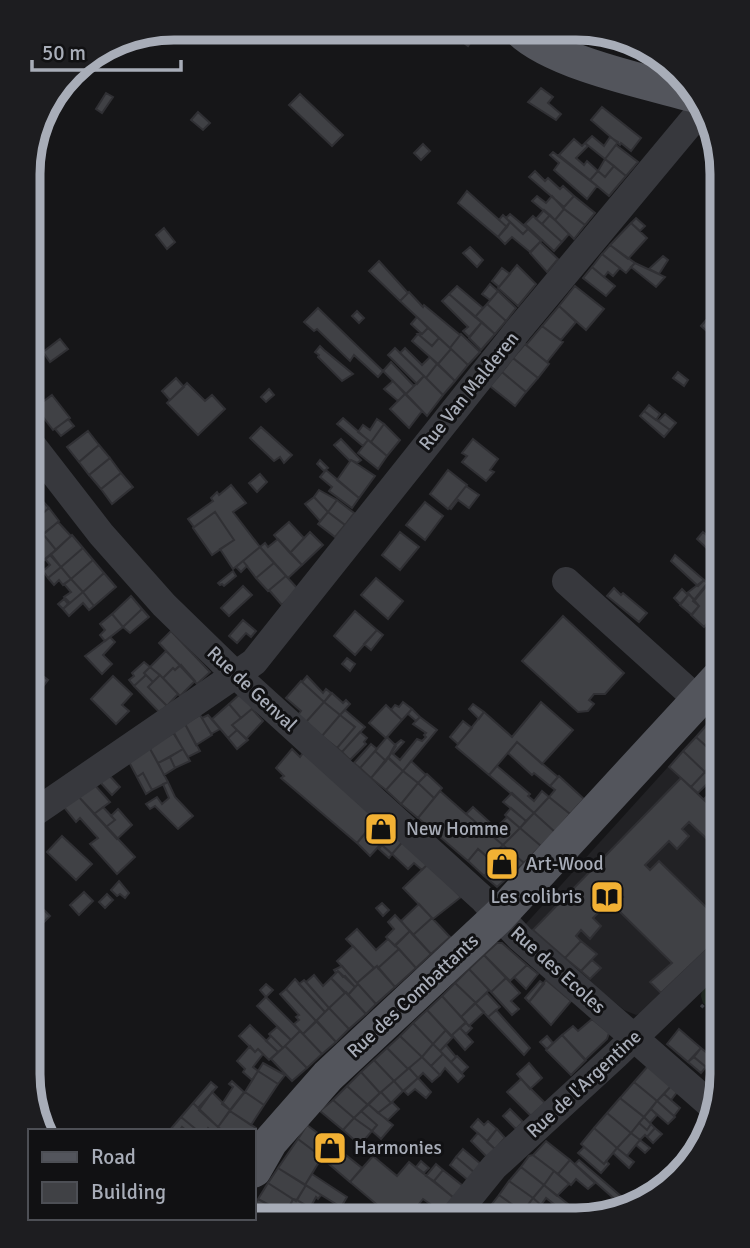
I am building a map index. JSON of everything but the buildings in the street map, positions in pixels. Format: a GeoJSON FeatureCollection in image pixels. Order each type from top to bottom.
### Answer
{"type":"FeatureCollection","features":[{"type":"Feature","properties":{"kind":"main road"},"geometry":{"type":"LineString","coordinates":[[531,40],[561,55],[680,91]]}},
{"type":"Feature","properties":{"kind":"main road","name":"Rue des Combattants"},"geometry":{"type":"LineString","coordinates":[[256,1166],[270,1142],[328,1076],[499,916],[709,688]]}},
{"type":"Feature","properties":{"kind":"street","name":"Rue Van Malderen"},"geometry":{"type":"LineString","coordinates":[[40,809],[254,662],[519,329],[697,117]]}},
{"type":"Feature","properties":{"kind":"street","name":"Rue de Genval"},"geometry":{"type":"LineString","coordinates":[[40,455],[101,534],[164,605],[237,676],[499,916]]}},
{"type":"Feature","properties":{"kind":"street"},"geometry":{"type":"LineString","coordinates":[[566,581],[698,700]]}},
{"type":"Feature","properties":{"kind":"street","name":"Rue des Ecoles"},"geometry":{"type":"LineString","coordinates":[[499,916],[707,1101]]}},
{"type":"Feature","properties":{"kind":"street","name":"Rue de l'Argentine"},"geometry":{"type":"LineString","coordinates":[[461,1208],[494,1167],[709,965]]}},
{"type":"Feature","properties":{"kind":"shaded area"},"geometry":{"type":"Polygon","coordinates":[[[668,767],[709,806],[709,955],[647,1011],[636,1015],[624,1010],[523,927],[668,767]]]}},
{"type":"Feature","properties":{"kind":"green space"},"geometry":{"type":"Polygon","coordinates":[[[709,984],[709,1008],[703,1003],[702,991],[709,984]]]}},
{"type":"Feature","properties":{"kind":"place","name":"New Homme"},"geometry":{"type":"Point","coordinates":[381,829]}},
{"type":"Feature","properties":{"kind":"place","name":"Art-Wood"},"geometry":{"type":"Point","coordinates":[502,864]}},
{"type":"Feature","properties":{"kind":"place","name":"Les colibris"},"geometry":{"type":"Point","coordinates":[607,897]}},
{"type":"Feature","properties":{"kind":"place","name":"Harmonies"},"geometry":{"type":"Point","coordinates":[330,1148]}}]}
